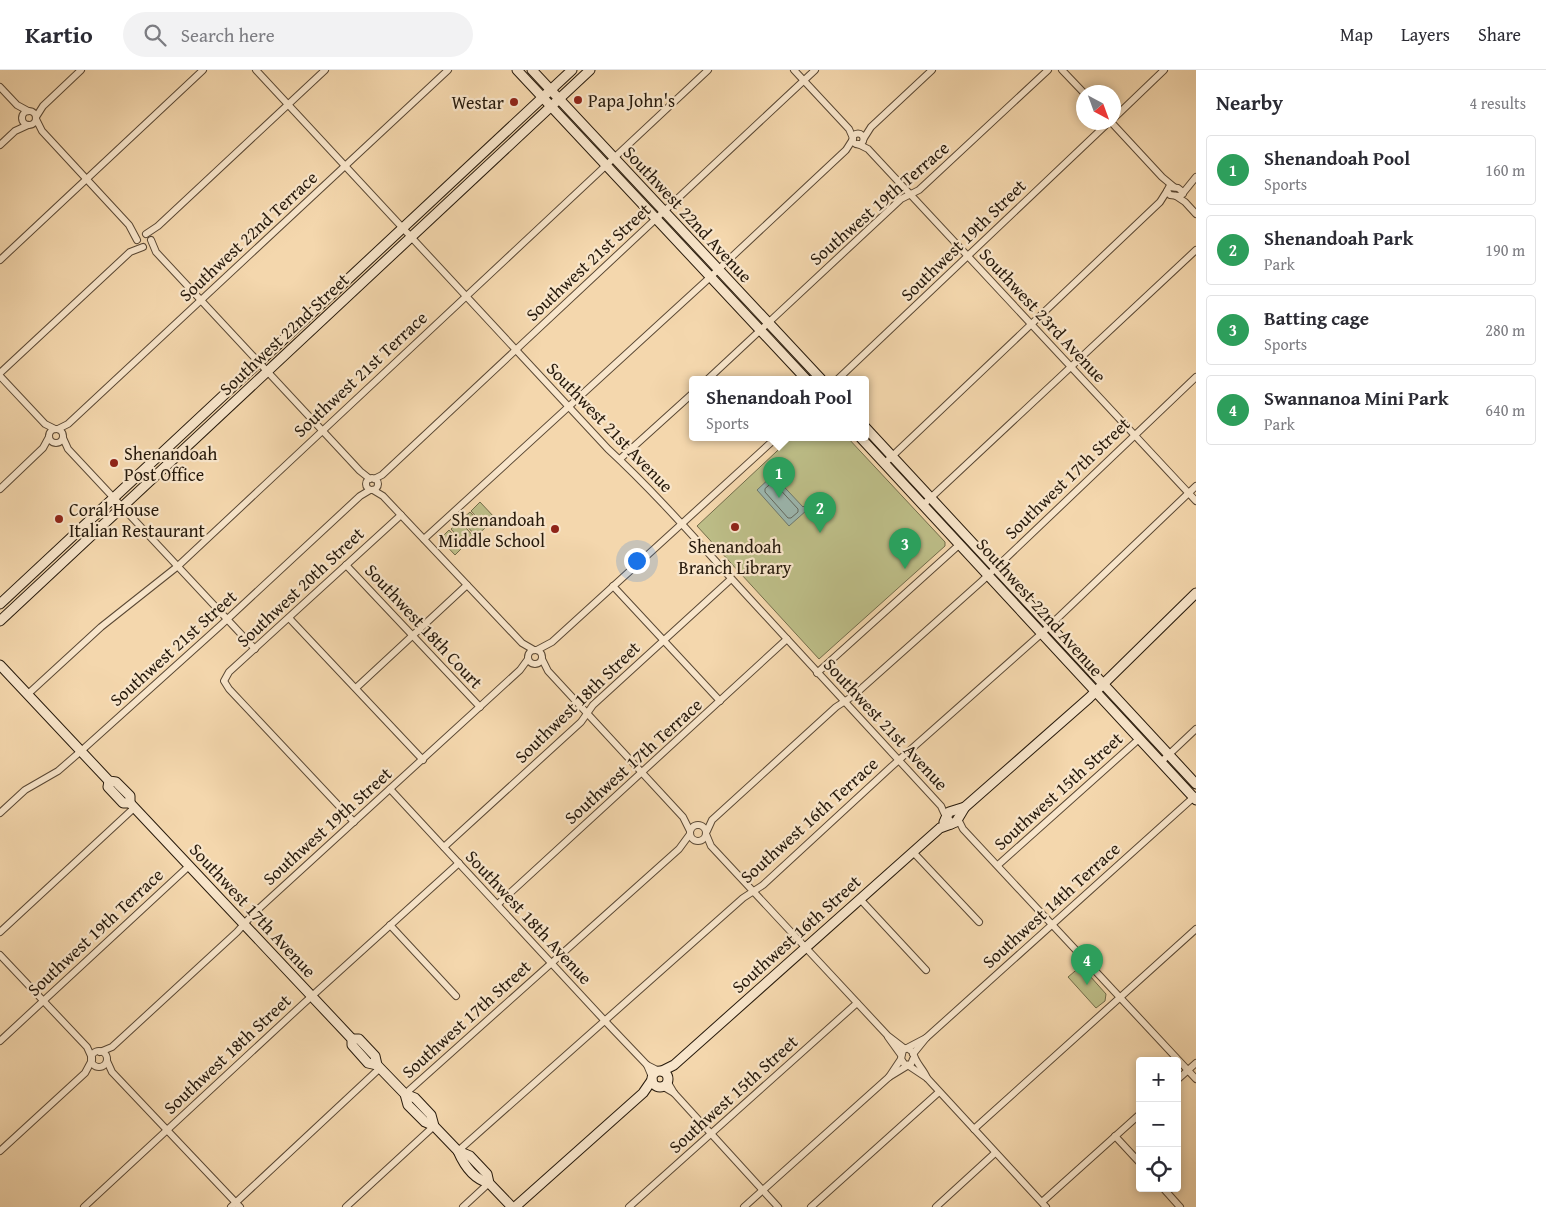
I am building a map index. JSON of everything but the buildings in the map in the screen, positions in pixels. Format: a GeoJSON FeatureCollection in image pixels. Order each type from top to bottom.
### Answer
{"type":"FeatureCollection","features":[{"type":"Feature","properties":{"kind":"main road","name":"Southwest 22nd Avenue"},"geometry":{"type":"LineString","coordinates":[[517,70],[803,376]]}},
{"type":"Feature","properties":{"kind":"main road","name":"Southwest 22nd Avenue"},"geometry":{"type":"LineString","coordinates":[[532,70],[818,376]]}},
{"type":"Feature","properties":{"kind":"main road","name":"Southwest 22nd Street"},"geometry":{"type":"LineString","coordinates":[[0,604],[572,70]]}},
{"type":"Feature","properties":{"kind":"main road","name":"Southwest 22nd Street"},"geometry":{"type":"LineString","coordinates":[[0,621],[590,70]]}},
{"type":"Feature","properties":{"kind":"main road","name":"Southwest 22nd Avenue"},"geometry":{"type":"LineString","coordinates":[[869,431],[1196,784]]}},
{"type":"Feature","properties":{"kind":"main road","name":"Southwest 22nd Avenue"},"geometry":{"type":"LineString","coordinates":[[864,441],[1041,634],[1195,797]]}},
{"type":"Feature","properties":{"kind":"main road","name":"Southwest 16th Street"},"geometry":{"type":"LineString","coordinates":[[513,1207],[660,1079],[860,899],[1095,692],[1196,593]]}},
{"type":"Feature","properties":{"kind":"main road","name":"Southwest 17th Avenue"},"geometry":{"type":"LineString","coordinates":[[0,665],[109,781],[116,782],[130,796],[132,805],[352,1039],[359,1039],[375,1056],[378,1067],[405,1094],[415,1098],[431,1115],[434,1126],[458,1151],[470,1156],[476,1162],[487,1174],[489,1183],[513,1207]]}},
{"type":"Feature","properties":{"kind":"street"},"geometry":{"type":"LineString","coordinates":[[0,145],[16,131],[34,124],[43,106],[81,70]]}},
{"type":"Feature","properties":{"kind":"street"},"geometry":{"type":"LineString","coordinates":[[0,260],[203,70]]}},
{"type":"Feature","properties":{"kind":"street","name":"Southwest 21st Avenue"},"geometry":{"type":"LineString","coordinates":[[256,70],[608,449],[620,459],[682,524],[817,673],[1196,1079]]}},
{"type":"Feature","properties":{"kind":"street"},"geometry":{"type":"LineString","coordinates":[[131,252],[149,245],[148,237],[158,226],[325,70]]}},
{"type":"Feature","properties":{"kind":"street","name":"Southwest 22nd Terrace"},"geometry":{"type":"LineString","coordinates":[[56,429],[68,424],[448,70]]}},
{"type":"Feature","properties":{"kind":"street","name":"Southwest 21st Terrace"},"geometry":{"type":"LineString","coordinates":[[28,694],[101,627],[178,566],[708,70]]}},
{"type":"Feature","properties":{"kind":"street","name":"Southwest 23rd Avenue"},"geometry":{"type":"LineString","coordinates":[[794,70],[1196,501]]}},
{"type":"Feature","properties":{"kind":"street","name":"Southwest 21st Street"},"geometry":{"type":"LineString","coordinates":[[0,813],[25,790],[58,771],[82,752],[228,619],[815,70]]}},
{"type":"Feature","properties":{"kind":"street"},"geometry":{"type":"LineString","coordinates":[[424,539],[718,270],[932,70]]}},
{"type":"Feature","properties":{"kind":"street","name":"Southwest 19th Terrace"},"geometry":{"type":"LineString","coordinates":[[711,376],[901,199],[919,190],[1048,70]]}},
{"type":"Feature","properties":{"kind":"street"},"geometry":{"type":"LineString","coordinates":[[1062,70],[1076,85]]}},
{"type":"Feature","properties":{"kind":"street"},"geometry":{"type":"LineString","coordinates":[[1121,111],[1164,70]]}},
{"type":"Feature","properties":{"kind":"street"},"geometry":{"type":"LineString","coordinates":[[0,87],[17,105],[24,123],[42,131]]}},
{"type":"Feature","properties":{"kind":"street"},"geometry":{"type":"LineString","coordinates":[[17,105],[34,113],[42,131],[86,179],[131,227],[148,237],[156,252],[200,301],[522,643],[541,653],[548,670],[683,817],[690,833],[697,841],[711,846]]}},
{"type":"Feature","properties":{"kind":"street"},"geometry":{"type":"LineString","coordinates":[[16,131],[29,111],[43,106]]}},
{"type":"Feature","properties":{"kind":"street","name":"Southwest 19th Street"},"geometry":{"type":"LineString","coordinates":[[841,376],[1102,130]]}},
{"type":"Feature","properties":{"kind":"street"},"geometry":{"type":"LineString","coordinates":[[1118,130],[1196,214]]}},
{"type":"Feature","properties":{"kind":"street"},"geometry":{"type":"LineString","coordinates":[[884,463],[1161,201],[1190,183],[1196,177]]}},
{"type":"Feature","properties":{"kind":"street"},"geometry":{"type":"LineString","coordinates":[[131,227],[139,245],[156,252]]}},
{"type":"Feature","properties":{"kind":"street"},"geometry":{"type":"LineString","coordinates":[[60,440],[56,429],[45,424],[0,375],[131,252],[139,235],[148,237]]}},
{"type":"Feature","properties":{"kind":"street"},"geometry":{"type":"LineString","coordinates":[[923,505],[1196,250]]}},
{"type":"Feature","properties":{"kind":"street","name":"Southwest 17th Street"},"geometry":{"type":"LineString","coordinates":[[699,825],[712,820],[836,707],[853,696],[988,575],[1196,377]]}},
{"type":"Feature","properties":{"kind":"street"},"geometry":{"type":"LineString","coordinates":[[620,459],[689,397]]}},
{"type":"Feature","properties":{"kind":"street"},"geometry":{"type":"LineString","coordinates":[[45,424],[49,436]]}},
{"type":"Feature","properties":{"kind":"street","name":"Southwest 22nd Terrace"},"geometry":{"type":"LineString","coordinates":[[60,440],[68,424]]}},
{"type":"Feature","properties":{"kind":"street"},"geometry":{"type":"LineString","coordinates":[[43,448],[49,436],[56,429]]}},
{"type":"Feature","properties":{"kind":"street"},"geometry":{"type":"LineString","coordinates":[[49,436],[60,440],[68,448],[255,649]]}},
{"type":"Feature","properties":{"kind":"street"},"geometry":{"type":"LineString","coordinates":[[0,489],[43,448],[60,440]]}},
{"type":"Feature","properties":{"kind":"street"},"geometry":{"type":"LineString","coordinates":[[535,664],[542,658],[552,642],[773,441]]}},
{"type":"Feature","properties":{"kind":"street","name":"Southwest 16th Terrace"},"geometry":{"type":"LineString","coordinates":[[458,1151],[743,898],[763,885],[1041,634],[1196,486]]}},
{"type":"Feature","properties":{"kind":"street","name":"Southwest 20th Street"},"geometry":{"type":"LineString","coordinates":[[354,822],[225,683],[225,678],[401,515]]}},
{"type":"Feature","properties":{"kind":"street"},"geometry":{"type":"LineString","coordinates":[[817,673],[960,544]]}},
{"type":"Feature","properties":{"kind":"street","name":"Southwest 18th Court"},"geometry":{"type":"LineString","coordinates":[[346,565],[480,707]]}},
{"type":"Feature","properties":{"kind":"street","name":"Southwest 18th Street"},"geometry":{"type":"LineString","coordinates":[[444,847],[581,722],[593,705],[731,579]]}},
{"type":"Feature","properties":{"kind":"street"},"geometry":{"type":"LineString","coordinates":[[356,688],[467,585]]}},
{"type":"Feature","properties":{"kind":"street"},"geometry":{"type":"LineString","coordinates":[[613,586],[720,701]]}},
{"type":"Feature","properties":{"kind":"street"},"geometry":{"type":"LineString","coordinates":[[289,618],[423,760]]}},
{"type":"Feature","properties":{"kind":"street","name":"Southwest 17th Terrace"},"geometry":{"type":"LineString","coordinates":[[498,904],[787,639]]}},
{"type":"Feature","properties":{"kind":"street"},"geometry":{"type":"LineString","coordinates":[[528,658],[530,652],[552,642]]}},
{"type":"Feature","properties":{"kind":"street"},"geometry":{"type":"LineString","coordinates":[[522,643],[528,658],[535,664],[548,670]]}},
{"type":"Feature","properties":{"kind":"street","name":"Southwest 19th Street"},"geometry":{"type":"LineString","coordinates":[[99,1052],[112,1047],[520,670],[528,658]]}},
{"type":"Feature","properties":{"kind":"street","name":"Southwest 19th Street"},"geometry":{"type":"LineString","coordinates":[[520,670],[535,664]]}},
{"type":"Feature","properties":{"kind":"street"},"geometry":{"type":"LineString","coordinates":[[1161,762],[1196,729]]}},
{"type":"Feature","properties":{"kind":"street","name":"Southwest 15th Street"},"geometry":{"type":"LineString","coordinates":[[998,865],[1139,739]]}},
{"type":"Feature","properties":{"kind":"street","name":"Southwest 18th Avenue"},"geometry":{"type":"LineString","coordinates":[[390,789],[660,1079]]}},
{"type":"Feature","properties":{"kind":"street","name":"Southwest 14th Terrace"},"geometry":{"type":"LineString","coordinates":[[908,1066],[926,1038],[1195,797]]}},
{"type":"Feature","properties":{"kind":"street"},"geometry":{"type":"LineString","coordinates":[[0,932],[132,805]]}},
{"type":"Feature","properties":{"kind":"street"},"geometry":{"type":"LineString","coordinates":[[683,817],[699,825],[706,833],[711,846],[888,1036],[913,1052],[913,1056],[926,1078]]}},
{"type":"Feature","properties":{"kind":"street","name":"Southwest 17th Street"},"geometry":{"type":"LineString","coordinates":[[706,833],[712,820]]}},
{"type":"Feature","properties":{"kind":"street"},"geometry":{"type":"LineString","coordinates":[[690,833],[693,826],[699,825]]}},
{"type":"Feature","properties":{"kind":"street","name":"Southwest 17th Street"},"geometry":{"type":"LineString","coordinates":[[405,1094],[682,847],[690,833]]}},
{"type":"Feature","properties":{"kind":"street"},"geometry":{"type":"LineString","coordinates":[[697,841],[704,839],[706,833]]}},
{"type":"Feature","properties":{"kind":"street","name":"Southwest 17th Street"},"geometry":{"type":"LineString","coordinates":[[682,847],[697,841]]}},
{"type":"Feature","properties":{"kind":"street"},"geometry":{"type":"LineString","coordinates":[[913,852],[979,922]]}},
{"type":"Feature","properties":{"kind":"street","name":"Southwest 18th Street"},"geometry":{"type":"LineString","coordinates":[[84,1207],[459,863]]}},
{"type":"Feature","properties":{"kind":"street","name":"Southwest 19th Terrace"},"geometry":{"type":"LineString","coordinates":[[0,1041],[189,866]]}},
{"type":"Feature","properties":{"kind":"street"},"geometry":{"type":"LineString","coordinates":[[860,899],[926,970]]}},
{"type":"Feature","properties":{"kind":"street"},"geometry":{"type":"LineString","coordinates":[[390,925],[456,996]]}},
{"type":"Feature","properties":{"kind":"street"},"geometry":{"type":"LineString","coordinates":[[974,1129],[1196,929]]}},
{"type":"Feature","properties":{"kind":"street"},"geometry":{"type":"LineString","coordinates":[[0,955],[87,1047],[94,1065],[112,1072]]}},
{"type":"Feature","properties":{"kind":"street","name":"Southwest 15th Street"},"geometry":{"type":"LineString","coordinates":[[629,1207],[857,1003]]}},
{"type":"Feature","properties":{"kind":"street"},"geometry":{"type":"LineString","coordinates":[[888,1036],[901,1057],[903,1064],[926,1078],[1044,1205],[1136,1118]]}},
{"type":"Feature","properties":{"kind":"street","name":"Southwest 14th Terrace"},"geometry":{"type":"LineString","coordinates":[[906,1048],[926,1038]]}},
{"type":"Feature","properties":{"kind":"street"},"geometry":{"type":"LineString","coordinates":[[87,1047],[104,1054],[112,1072],[236,1206],[378,1067]]}},
{"type":"Feature","properties":{"kind":"street","name":"Southwest 19th Street"},"geometry":{"type":"LineString","coordinates":[[107,1060],[112,1047]]}},
{"type":"Feature","properties":{"kind":"street"},"geometry":{"type":"LineString","coordinates":[[889,1077],[906,1048]]}},
{"type":"Feature","properties":{"kind":"street"},"geometry":{"type":"LineString","coordinates":[[85,1073],[94,1054],[99,1052]]}},
{"type":"Feature","properties":{"kind":"street"},"geometry":{"type":"LineString","coordinates":[[0,1152],[85,1073],[104,1065],[107,1060]]}},
{"type":"Feature","properties":{"kind":"street"},"geometry":{"type":"LineString","coordinates":[[1181,1076],[1196,1063]]}},
{"type":"Feature","properties":{"kind":"street"},"geometry":{"type":"LineString","coordinates":[[744,1207],[889,1077],[908,1066]]}},
{"type":"Feature","properties":{"kind":"street"},"geometry":{"type":"LineString","coordinates":[[660,1079],[778,1207]]}},
{"type":"Feature","properties":{"kind":"street"},"geometry":{"type":"LineString","coordinates":[[811,1207],[939,1092]]}},
{"type":"Feature","properties":{"kind":"street"},"geometry":{"type":"LineString","coordinates":[[346,1207],[434,1126]]}},
{"type":"Feature","properties":{"kind":"street"},"geometry":{"type":"LineString","coordinates":[[1115,1136],[1136,1159]]}},
{"type":"Feature","properties":{"kind":"street"},"geometry":{"type":"LineString","coordinates":[[936,1207],[995,1152]]}},
{"type":"Feature","properties":{"kind":"street"},"geometry":{"type":"LineString","coordinates":[[463,1207],[489,1183]]}},
{"type":"Feature","properties":{"kind":"street"},"geometry":{"type":"LineString","coordinates":[[1167,1192],[1180,1207]]}},
{"type":"Feature","properties":{"kind":"green space"},"geometry":{"type":"Polygon","coordinates":[[[788,441],[851,441],[945,542],[945,546],[819,659],[697,526],[788,441]]]}},
{"type":"Feature","properties":{"kind":"green space"},"geometry":{"type":"Polygon","coordinates":[[[480,502],[495,518],[486,527],[471,511],[480,502]]]}},
{"type":"Feature","properties":{"kind":"green space"},"geometry":{"type":"Polygon","coordinates":[[[470,512],[485,528],[476,536],[461,520],[470,512]]]}},
{"type":"Feature","properties":{"kind":"green space"},"geometry":{"type":"Polygon","coordinates":[[[460,521],[474,537],[465,545],[451,529],[460,521]]]}},
{"type":"Feature","properties":{"kind":"green space"},"geometry":{"type":"Polygon","coordinates":[[[449,530],[464,546],[455,555],[440,539],[449,530]]]}},
{"type":"Feature","properties":{"kind":"green space"},"geometry":{"type":"Polygon","coordinates":[[[1081,966],[1106,994],[1105,1001],[1096,1008],[1068,977],[1081,966]]]}},
{"type":"Feature","properties":{"kind":"water"},"geometry":{"type":"Polygon","coordinates":[[[773,475],[807,510],[789,526],[757,490],[773,475]]]}},
{"type":"Feature","properties":{"kind":"place","name":"Papa John's"},"geometry":{"type":"Point","coordinates":[578,100]}},
{"type":"Feature","properties":{"kind":"place","name":"Westar"},"geometry":{"type":"Point","coordinates":[514,102]}},
{"type":"Feature","properties":{"kind":"place","name":"Shenandoah Post Office"},"geometry":{"type":"Point","coordinates":[114,463]}},
{"type":"Feature","properties":{"kind":"place","name":"Shenandoah Pool"},"geometry":{"type":"Point","coordinates":[779,498]}},
{"type":"Feature","properties":{"kind":"place","name":"Coral House Italian Restaurant"},"geometry":{"type":"Point","coordinates":[59,519]}},
{"type":"Feature","properties":{"kind":"place","name":"Shenandoah Branch Library"},"geometry":{"type":"Point","coordinates":[735,527]}},
{"type":"Feature","properties":{"kind":"place","name":"Shenandoah Middle School"},"geometry":{"type":"Point","coordinates":[555,529]}},
{"type":"Feature","properties":{"kind":"place","name":"Shenandoah Park"},"geometry":{"type":"Point","coordinates":[820,533]}},
{"type":"Feature","properties":{"kind":"place","name":"Batting cage"},"geometry":{"type":"Point","coordinates":[905,569]}},
{"type":"Feature","properties":{"kind":"place","name":"Swannanoa Mini Park"},"geometry":{"type":"Point","coordinates":[1087,985]}}]}
